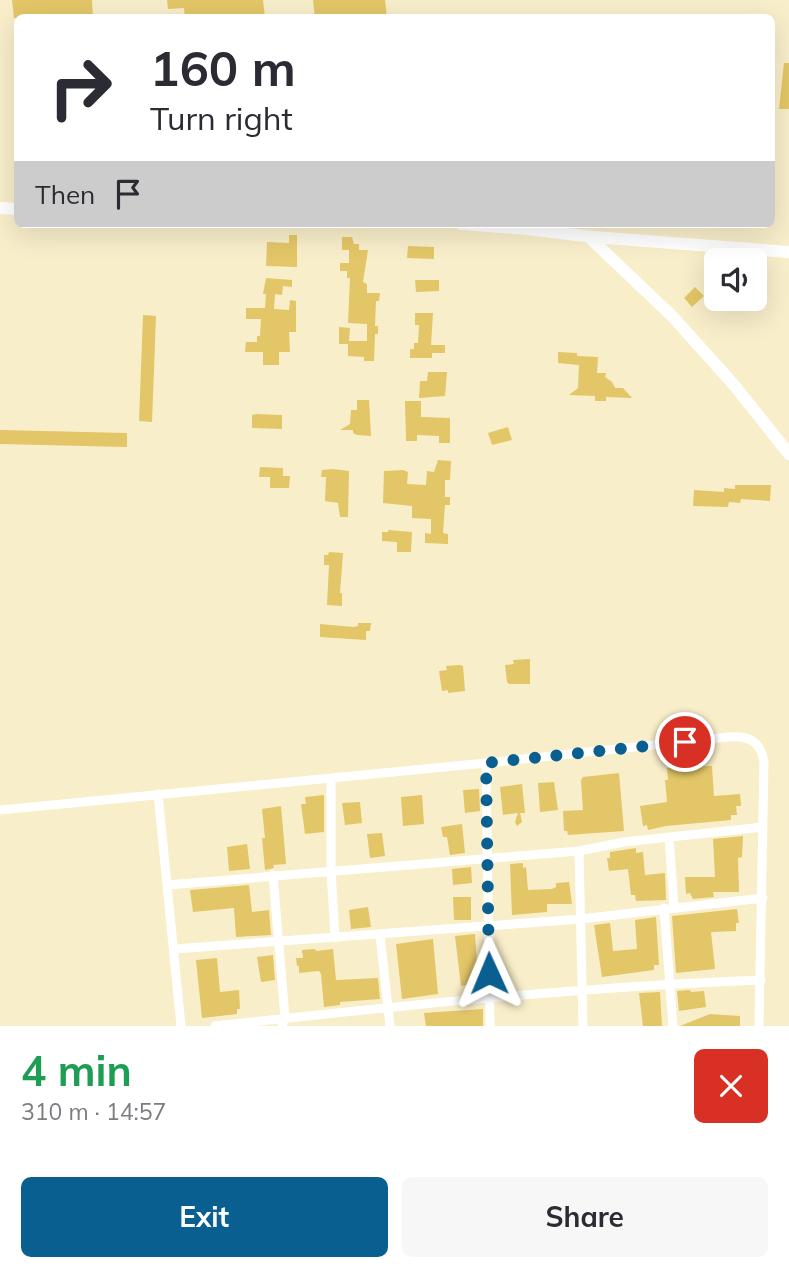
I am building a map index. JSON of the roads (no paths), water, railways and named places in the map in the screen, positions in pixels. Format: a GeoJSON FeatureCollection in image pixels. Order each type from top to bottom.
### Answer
{"type":"FeatureCollection","features":[{"type":"Feature","properties":{"kind":"street"},"geometry":{"type":"LineString","coordinates":[[515,228],[589,237],[789,252]]}},
{"type":"Feature","properties":{"kind":"street"},"geometry":{"type":"LineString","coordinates":[[589,237],[673,317],[734,385],[789,454]]}},
{"type":"Feature","properties":{"kind":"street"},"geometry":{"type":"LineString","coordinates":[[0,810],[740,736],[749,738],[757,744],[762,753],[763,898],[759,1026]]}},
{"type":"Feature","properties":{"kind":"street"},"geometry":{"type":"LineString","coordinates":[[486,763],[490,1026]]}},
{"type":"Feature","properties":{"kind":"street"},"geometry":{"type":"LineString","coordinates":[[331,778],[331,870],[335,938]]}},
{"type":"Feature","properties":{"kind":"street"},"geometry":{"type":"LineString","coordinates":[[158,794],[181,1026]]}},
{"type":"Feature","properties":{"kind":"street"},"geometry":{"type":"LineString","coordinates":[[167,885],[579,851],[624,842],[763,827]]}},
{"type":"Feature","properties":{"kind":"street"},"geometry":{"type":"LineString","coordinates":[[669,837],[670,984],[673,1026]]}},
{"type":"Feature","properties":{"kind":"street"},"geometry":{"type":"LineString","coordinates":[[579,851],[583,1026]]}},
{"type":"Feature","properties":{"kind":"street"},"geometry":{"type":"LineString","coordinates":[[273,875],[284,1022]]}},
{"type":"Feature","properties":{"kind":"street"},"geometry":{"type":"LineString","coordinates":[[174,949],[581,919],[763,898]]}},
{"type":"Feature","properties":{"kind":"street"},"geometry":{"type":"LineString","coordinates":[[380,935],[390,1026]]}},
{"type":"Feature","properties":{"kind":"street"},"geometry":{"type":"LineString","coordinates":[[215,1026],[284,1022],[388,1007],[489,997],[761,980]]}}]}
